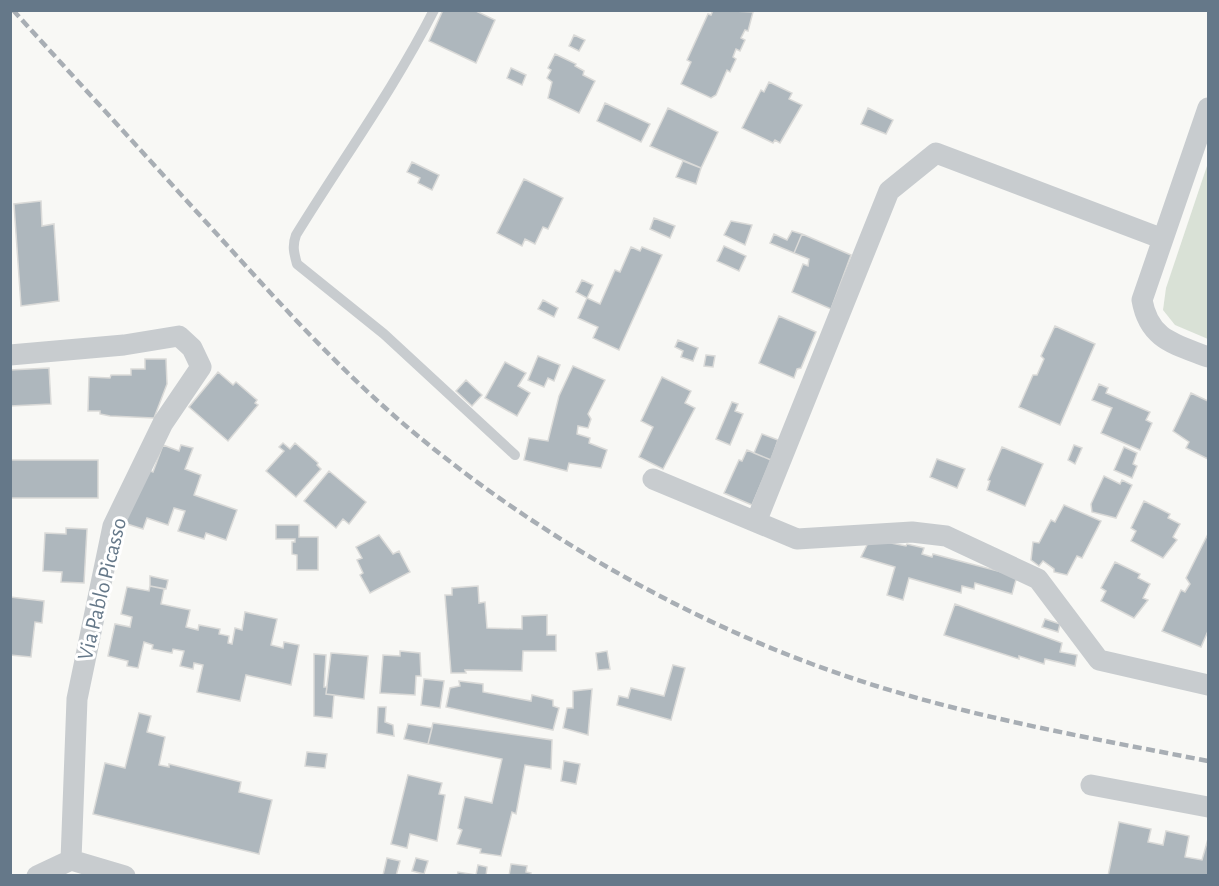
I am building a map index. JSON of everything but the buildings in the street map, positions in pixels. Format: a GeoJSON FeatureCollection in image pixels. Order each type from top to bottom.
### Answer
{"type":"FeatureCollection","features":[{"type":"Feature","properties":{"kind":"street"},"geometry":{"type":"LineString","coordinates":[[1209,108],[1142,300],[1145,316],[1153,328],[1166,340],[1209,357]]}},
{"type":"Feature","properties":{"kind":"street"},"geometry":{"type":"LineString","coordinates":[[756,522],[889,191],[936,153],[1163,239]]}},
{"type":"Feature","properties":{"kind":"street","name":"Via Pablo Picasso"},"geometry":{"type":"LineString","coordinates":[[10,355],[124,345],[179,336],[192,348],[201,367],[163,423],[113,526],[77,699],[71,860]]}},
{"type":"Feature","properties":{"kind":"street"},"geometry":{"type":"LineString","coordinates":[[653,479],[797,539],[912,532],[946,536],[1038,579],[1100,660],[1209,685]]}},
{"type":"Feature","properties":{"kind":"street"},"geometry":{"type":"LineString","coordinates":[[1091,785],[1209,807]]}},
{"type":"Feature","properties":{"kind":"street"},"geometry":{"type":"LineString","coordinates":[[37,876],[71,860],[125,876]]}},
{"type":"Feature","properties":{"kind":"lane"},"geometry":{"type":"LineString","coordinates":[[434,10],[417,44],[350,155],[296,235],[292,245],[297,264],[384,334],[515,455]]}},
{"type":"Feature","properties":{"kind":"shaded area"},"geometry":{"type":"Polygon","coordinates":[[[1208,163],[1208,339],[1175,325],[1163,310],[1166,288],[1208,163]]]}},
{"type":"Feature","properties":{"kind":"railway"},"geometry":{"type":"LineString","coordinates":[[13,10],[304,329],[351,376],[444,457],[492,493],[595,560],[702,617],[757,642],[860,681],[1008,721],[1208,761]]}}]}
